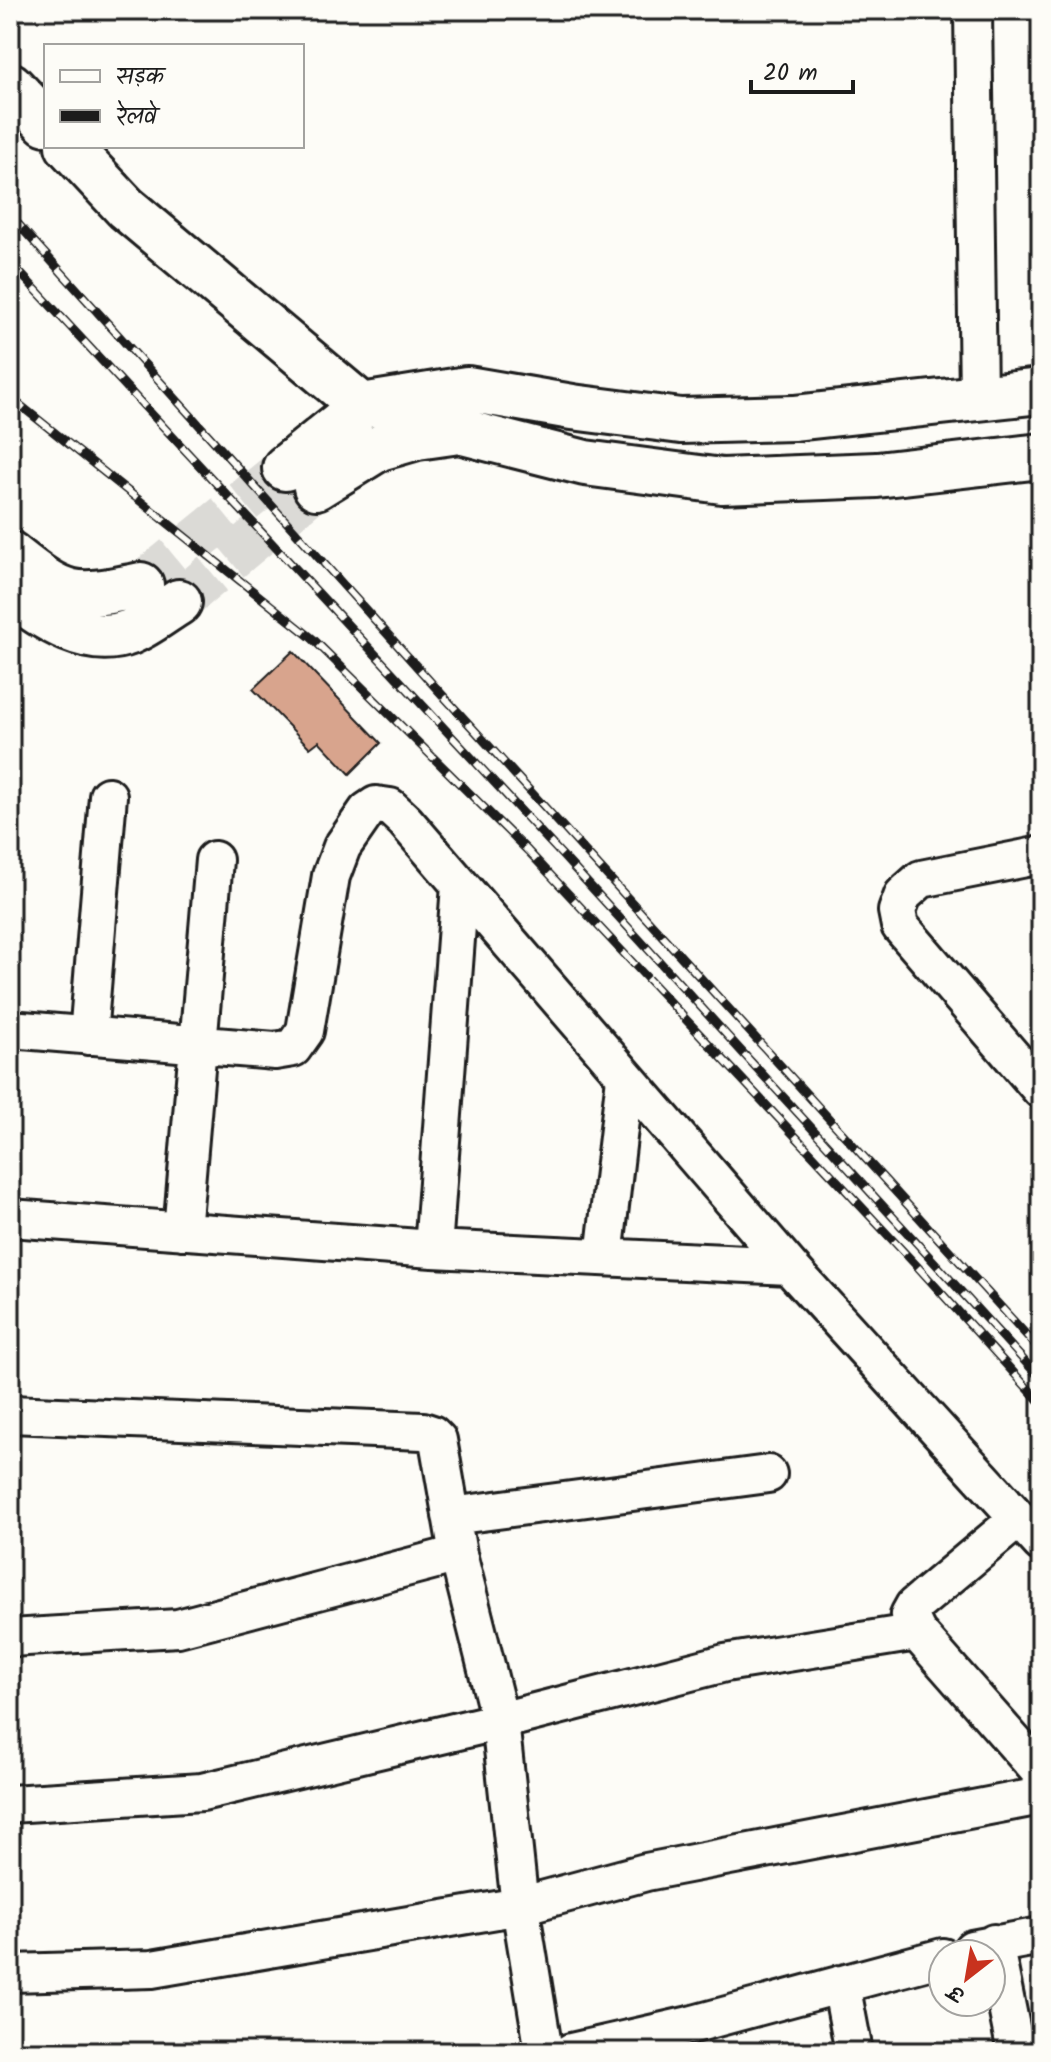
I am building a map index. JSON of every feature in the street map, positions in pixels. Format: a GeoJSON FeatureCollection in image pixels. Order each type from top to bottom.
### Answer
{"type":"FeatureCollection","features":[{"type":"Feature","properties":{"kind":"street"},"geometry":{"type":"LineString","coordinates":[[973,10],[978,398]]}},
{"type":"Feature","properties":{"kind":"street"},"geometry":{"type":"LineString","coordinates":[[10,85],[44,121]]}},
{"type":"Feature","properties":{"kind":"street"},"geometry":{"type":"LineString","coordinates":[[70,148],[126,208],[362,406]]}},
{"type":"Feature","properties":{"kind":"street"},"geometry":{"type":"LineString","coordinates":[[1041,391],[794,418],[681,421],[467,389],[362,406],[301,478],[379,448],[417,437],[459,431],[585,463],[722,481],[877,475],[1041,456]]}},
{"type":"Feature","properties":{"kind":"street"},"geometry":{"type":"LineString","coordinates":[[10,554],[47,583],[74,593],[160,594],[133,631],[119,636],[87,635],[65,628],[10,593]]}},
{"type":"Feature","properties":{"kind":"street"},"geometry":{"type":"LineString","coordinates":[[88,1036],[108,796]]}},
{"type":"Feature","properties":{"kind":"street"},"geometry":{"type":"LineString","coordinates":[[10,1029],[275,1051],[293,1048],[305,1031],[331,876],[342,847],[367,811],[376,805],[390,807],[789,1266],[1029,1531],[910,1611],[910,1620],[917,1632],[1041,1773]]}},
{"type":"Feature","properties":{"kind":"street"},"geometry":{"type":"LineString","coordinates":[[1041,855],[921,879],[903,895],[897,911],[900,926],[1041,1090]]}},
{"type":"Feature","properties":{"kind":"street"},"geometry":{"type":"LineString","coordinates":[[182,1231],[214,860]]}},
{"type":"Feature","properties":{"kind":"street"},"geometry":{"type":"LineString","coordinates":[[433,1249],[460,885]]}},
{"type":"Feature","properties":{"kind":"street"},"geometry":{"type":"LineString","coordinates":[[604,1257],[625,1077]]}},
{"type":"Feature","properties":{"kind":"street"},"geometry":{"type":"LineString","coordinates":[[10,1218],[433,1249],[789,1266]]}},
{"type":"Feature","properties":{"kind":"street"},"geometry":{"type":"LineString","coordinates":[[10,1414],[423,1431],[438,1440],[458,1554],[500,1721],[520,1906],[544,2052]]}},
{"type":"Feature","properties":{"kind":"street"},"geometry":{"type":"LineString","coordinates":[[451,1516],[768,1474]]}},
{"type":"Feature","properties":{"kind":"street"},"geometry":{"type":"LineString","coordinates":[[10,1638],[178,1628],[458,1554]]}},
{"type":"Feature","properties":{"kind":"street"},"geometry":{"type":"LineString","coordinates":[[10,1804],[202,1792],[500,1721],[725,1663],[917,1632]]}},
{"type":"Feature","properties":{"kind":"street"},"geometry":{"type":"LineString","coordinates":[[10,1973],[152,1969],[520,1906],[646,1872],[1041,1796]]}},
{"type":"Feature","properties":{"kind":"street"},"geometry":{"type":"LineString","coordinates":[[1007,1941],[1041,1936]]}},
{"type":"Feature","properties":{"kind":"street"},"geometry":{"type":"LineString","coordinates":[[571,2052],[692,2038],[841,1984],[927,1961]]}},
{"type":"Feature","properties":{"kind":"street"},"geometry":{"type":"LineString","coordinates":[[841,1984],[854,2052]]}},
{"type":"Feature","properties":{"kind":"street"},"geometry":{"type":"LineString","coordinates":[[1007,2007],[1016,2052]]}},
{"type":"Feature","properties":{"kind":"building"},"geometry":{"type":"Polygon","coordinates":[[[293,651],[381,743],[350,774],[319,741],[310,748],[253,689],[293,651]]]}},
{"type":"Feature","properties":{"kind":"tunnel"},"geometry":{"type":"LineString","coordinates":[[141,585],[285,468]]}},
{"type":"Feature","properties":{"kind":"tunnel"},"geometry":{"type":"LineString","coordinates":[[179,602],[316,487]]}},
{"type":"Feature","properties":{"kind":"railway"},"geometry":{"type":"LineString","coordinates":[[10,215],[1041,1351]]}},
{"type":"Feature","properties":{"kind":"railway"},"geometry":{"type":"LineString","coordinates":[[10,262],[562,855],[1041,1379]]}},
{"type":"Feature","properties":{"kind":"railway"},"geometry":{"type":"LineString","coordinates":[[10,397],[313,639],[528,851],[1041,1403]]}}]}
